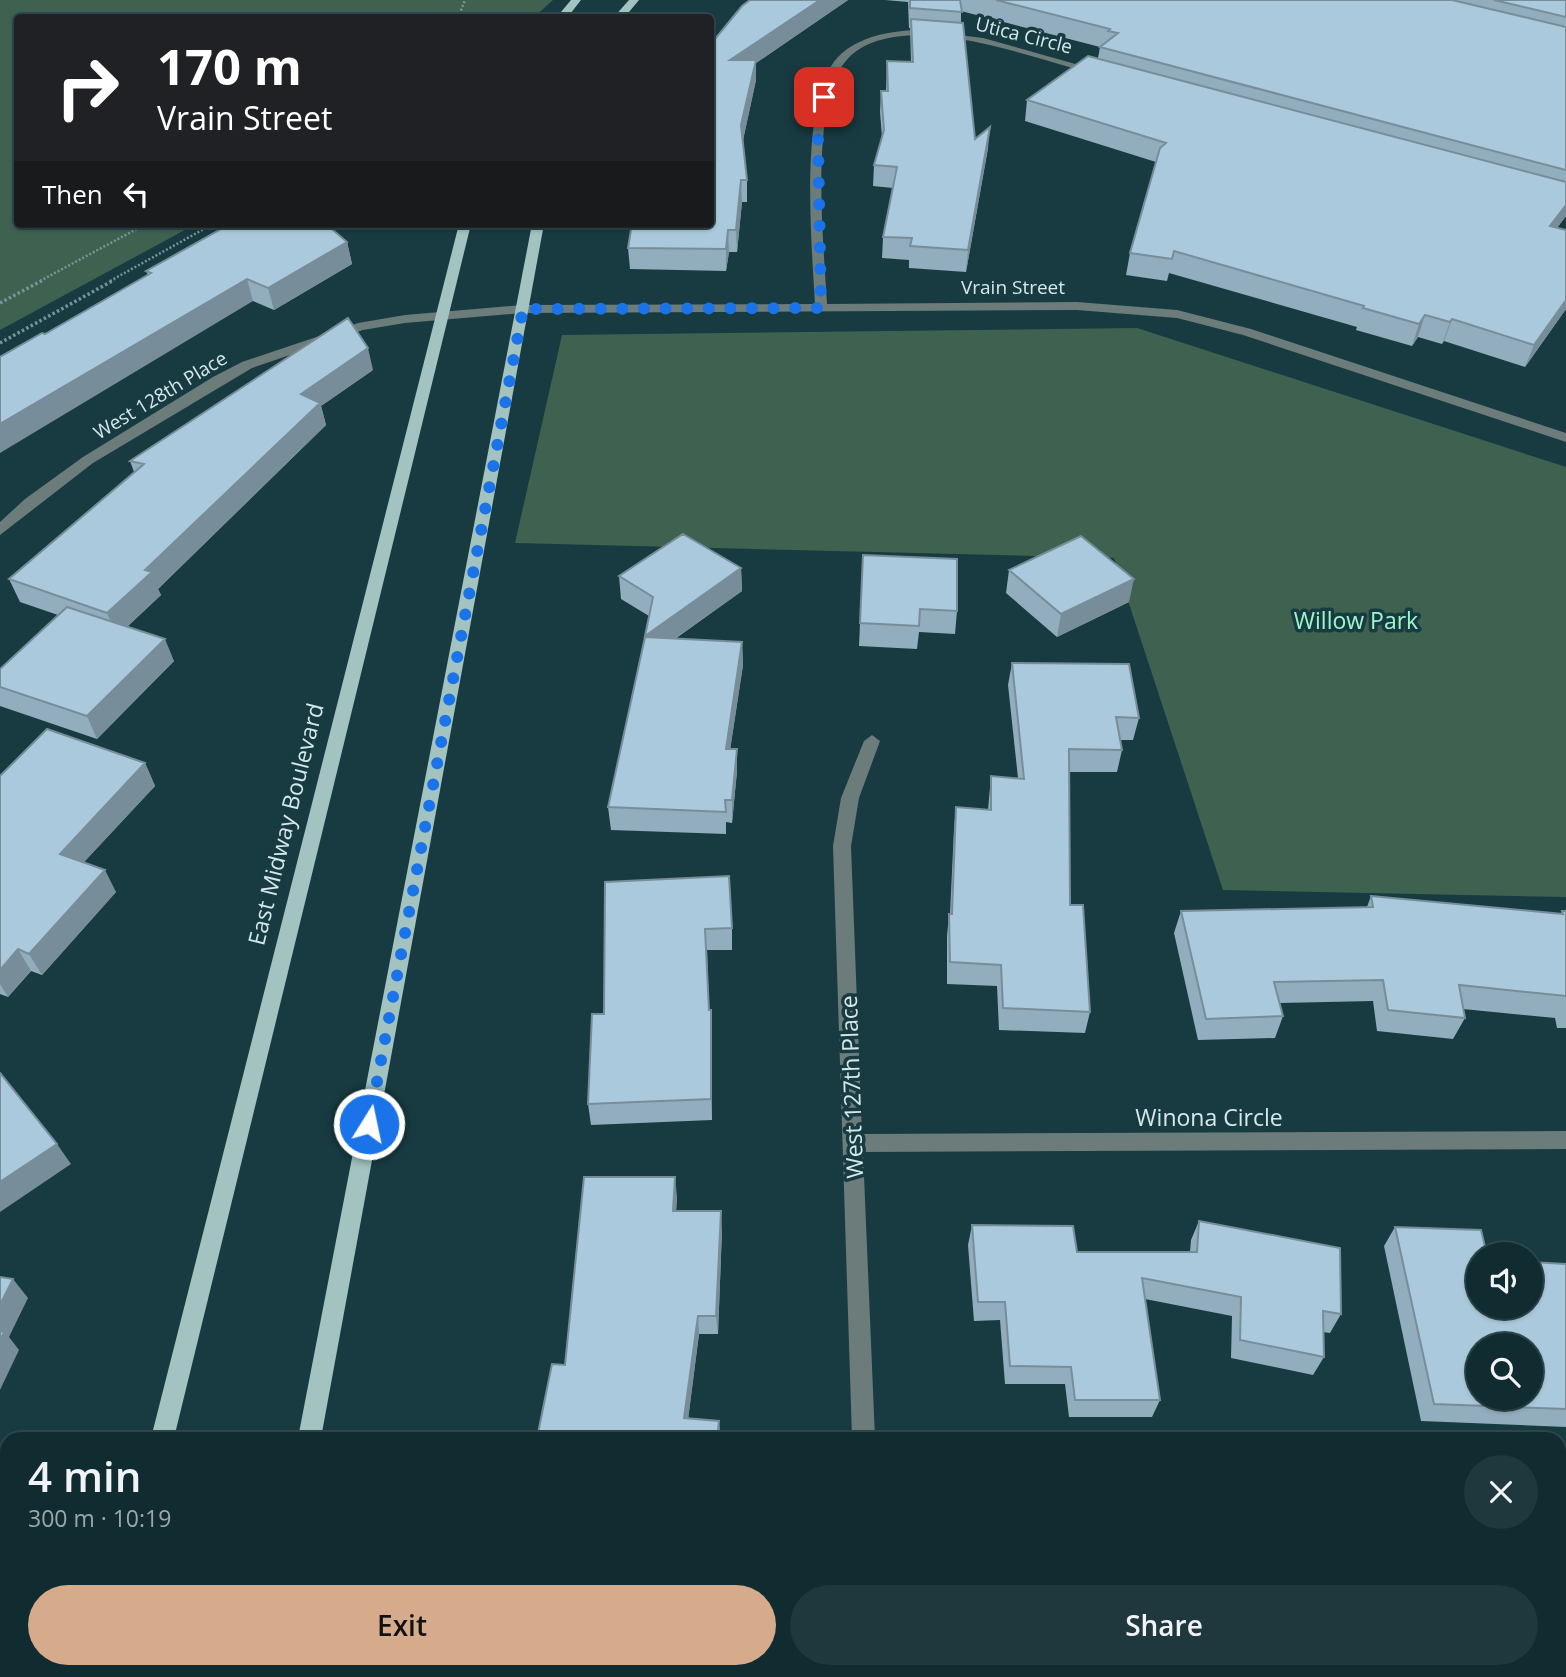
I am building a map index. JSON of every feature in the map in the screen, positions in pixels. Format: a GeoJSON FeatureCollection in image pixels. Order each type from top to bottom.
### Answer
{"type":"FeatureCollection","features":[{"type":"Feature","properties":{"kind":"main road"},"geometry":{"type":"LineString","coordinates":[[564,14],[576,0]]}},
{"type":"Feature","properties":{"kind":"main road"},"geometry":{"type":"LineString","coordinates":[[622,14],[634,0]]}},
{"type":"Feature","properties":{"kind":"main road","name":"East Midway Boulevard"},"geometry":{"type":"LineString","coordinates":[[163,1432],[464,228]]}},
{"type":"Feature","properties":{"kind":"main road"},"geometry":{"type":"LineString","coordinates":[[310,1432],[537,228]]}},
{"type":"Feature","properties":{"kind":"street"},"geometry":{"type":"LineString","coordinates":[[888,23],[895,35]]}},
{"type":"Feature","properties":{"kind":"street","name":"Utica Circle"},"geometry":{"type":"LineString","coordinates":[[821,308],[818,139],[824,97],[835,67],[842,58],[866,43],[895,35],[919,33],[962,37],[1106,74]]}},
{"type":"Feature","properties":{"kind":"street","name":"Vrain Street"},"geometry":{"type":"LineString","coordinates":[[441,316],[523,309],[1077,306],[1177,314],[1247,332],[1566,438]]}},
{"type":"Feature","properties":{"kind":"street","name":"West 128th Place"},"geometry":{"type":"LineString","coordinates":[[0,530],[30,502],[88,460],[247,365],[362,326],[441,316]]}},
{"type":"Feature","properties":{"kind":"street","name":"West 127th Place"},"geometry":{"type":"LineString","coordinates":[[863,1432],[842,846],[850,798],[872,741]]}},
{"type":"Feature","properties":{"kind":"street","name":"Winona Circle"},"geometry":{"type":"LineString","coordinates":[[853,1143],[1566,1140]]}},
{"type":"Feature","properties":{"kind":"path"},"geometry":{"type":"LineString","coordinates":[[0,303],[139,228]]}},
{"type":"Feature","properties":{"kind":"path"},"geometry":{"type":"LineString","coordinates":[[0,342],[206,228]]}},
{"type":"Feature","properties":{"kind":"green space"},"geometry":{"type":"Polygon","coordinates":[[[0,0],[553,0],[537,14],[14,14],[14,228],[189,228],[0,330],[0,0]]]}},
{"type":"Feature","properties":{"kind":"green space","name":"Willow Park"},"geometry":{"type":"Polygon","coordinates":[[[1137,328],[1566,467],[1566,897],[1223,890],[1114,558],[515,543],[562,335],[1137,328]]]}},
{"type":"Feature","properties":{"kind":"building"},"geometry":{"type":"Polygon","coordinates":[[[750,0],[820,0],[730,60],[756,60],[741,125],[747,180],[741,180],[736,230],[728,230],[726,249],[628,248],[631,228],[714,228],[714,40],[750,0]]]}},
{"type":"Feature","properties":{"kind":"building"},"geometry":{"type":"Polygon","coordinates":[[[910,0],[960,0],[962,12],[910,8],[910,0]]]}},
{"type":"Feature","properties":{"kind":"building"},"geometry":{"type":"Polygon","coordinates":[[[996,0],[1452,0],[1566,27],[1566,170],[1100,47],[1118,33],[996,0]]]}},
{"type":"Feature","properties":{"kind":"building"},"geometry":{"type":"Polygon","coordinates":[[[1494,0],[1566,0],[1566,17],[1494,0]]]}},
{"type":"Feature","properties":{"kind":"building"},"geometry":{"type":"Polygon","coordinates":[[[911,19],[963,23],[975,139],[990,127],[968,250],[910,246],[912,238],[883,237],[897,167],[874,165],[884,130],[881,91],[888,91],[887,61],[913,62],[911,19]]]}},
{"type":"Feature","properties":{"kind":"building"},"geometry":{"type":"Polygon","coordinates":[[[1088,56],[1566,182],[1566,205],[1550,226],[1566,230],[1566,300],[1534,345],[1452,319],[1450,322],[1425,315],[1419,324],[1174,251],[1172,259],[1130,253],[1160,148],[1166,143],[1027,100],[1088,56]]]}},
{"type":"Feature","properties":{"kind":"building"},"geometry":{"type":"Polygon","coordinates":[[[223,228],[331,228],[347,242],[268,288],[247,279],[0,424],[0,357],[151,273],[146,271],[223,228]]]}},
{"type":"Feature","properties":{"kind":"building"},"geometry":{"type":"Polygon","coordinates":[[[348,318],[368,348],[301,394],[320,403],[145,570],[152,572],[107,613],[9,579],[144,464],[130,461],[348,318]]]}},
{"type":"Feature","properties":{"kind":"building"},"geometry":{"type":"Polygon","coordinates":[[[683,534],[741,568],[645,636],[653,597],[619,576],[683,534]]]}},
{"type":"Feature","properties":{"kind":"building"},"geometry":{"type":"Polygon","coordinates":[[[1081,536],[1134,579],[1061,614],[1009,570],[1081,536]]]}},
{"type":"Feature","properties":{"kind":"building"},"geometry":{"type":"Polygon","coordinates":[[[863,555],[957,559],[957,611],[920,609],[919,626],[860,623],[863,555]]]}},
{"type":"Feature","properties":{"kind":"building"},"geometry":{"type":"Polygon","coordinates":[[[67,607],[165,639],[87,716],[0,687],[0,669],[67,607]]]}},
{"type":"Feature","properties":{"kind":"building"},"geometry":{"type":"Polygon","coordinates":[[[645,637],[742,642],[726,749],[737,749],[732,800],[725,800],[726,812],[608,807],[645,637]]]}},
{"type":"Feature","properties":{"kind":"building"},"geometry":{"type":"Polygon","coordinates":[[[1012,663],[1129,664],[1139,718],[1116,717],[1122,750],[1069,749],[1070,905],[1083,905],[1090,1012],[1003,1008],[1001,965],[950,962],[949,914],[952,914],[956,807],[991,810],[991,776],[1024,779],[1012,663]]]}},
{"type":"Feature","properties":{"kind":"building"},"geometry":{"type":"Polygon","coordinates":[[[47,729],[145,763],[60,854],[105,870],[29,954],[18,949],[0,970],[0,776],[47,729]]]}},
{"type":"Feature","properties":{"kind":"building"},"geometry":{"type":"Polygon","coordinates":[[[729,876],[732,928],[705,929],[711,1010],[711,1099],[588,1104],[592,1014],[604,1014],[605,882],[729,876]]]}},
{"type":"Feature","properties":{"kind":"building"},"geometry":{"type":"Polygon","coordinates":[[[1371,896],[1563,914],[1562,911],[1566,911],[1566,996],[1459,985],[1465,1018],[1388,1010],[1383,980],[1274,982],[1283,1016],[1206,1019],[1181,911],[1373,907],[1371,896]]]}},
{"type":"Feature","properties":{"kind":"building"},"geometry":{"type":"Polygon","coordinates":[[[0,1073],[57,1144],[0,1182],[0,1073]]]}},
{"type":"Feature","properties":{"kind":"building"},"geometry":{"type":"Polygon","coordinates":[[[584,1177],[675,1177],[673,1211],[721,1211],[716,1316],[698,1316],[684,1418],[719,1421],[718,1432],[538,1432],[552,1364],[565,1365],[584,1177]]]}},
{"type":"Feature","properties":{"kind":"building"},"geometry":{"type":"Polygon","coordinates":[[[1199,1221],[1340,1248],[1341,1314],[1323,1311],[1324,1357],[1240,1340],[1241,1297],[1142,1278],[1160,1400],[1075,1400],[1071,1367],[1010,1366],[1005,1302],[978,1302],[972,1225],[1073,1226],[1077,1252],[1197,1252],[1199,1221]]]}},
{"type":"Feature","properties":{"kind":"building"},"geometry":{"type":"Polygon","coordinates":[[[1395,1227],[1481,1230],[1484,1242],[1466,1242],[1466,1319],[1543,1319],[1543,1263],[1566,1264],[1566,1409],[1543,1408],[1543,1333],[1466,1333],[1466,1405],[1434,1404],[1395,1227]]]}},
{"type":"Feature","properties":{"kind":"building"},"geometry":{"type":"Polygon","coordinates":[[[0,1277],[13,1279],[0,1305],[0,1277]]]}},
{"type":"Feature","properties":{"kind":"route"},"geometry":{"type":"LineString","coordinates":[[369,1124],[523,309],[821,308],[818,139],[824,97]]}}]}
